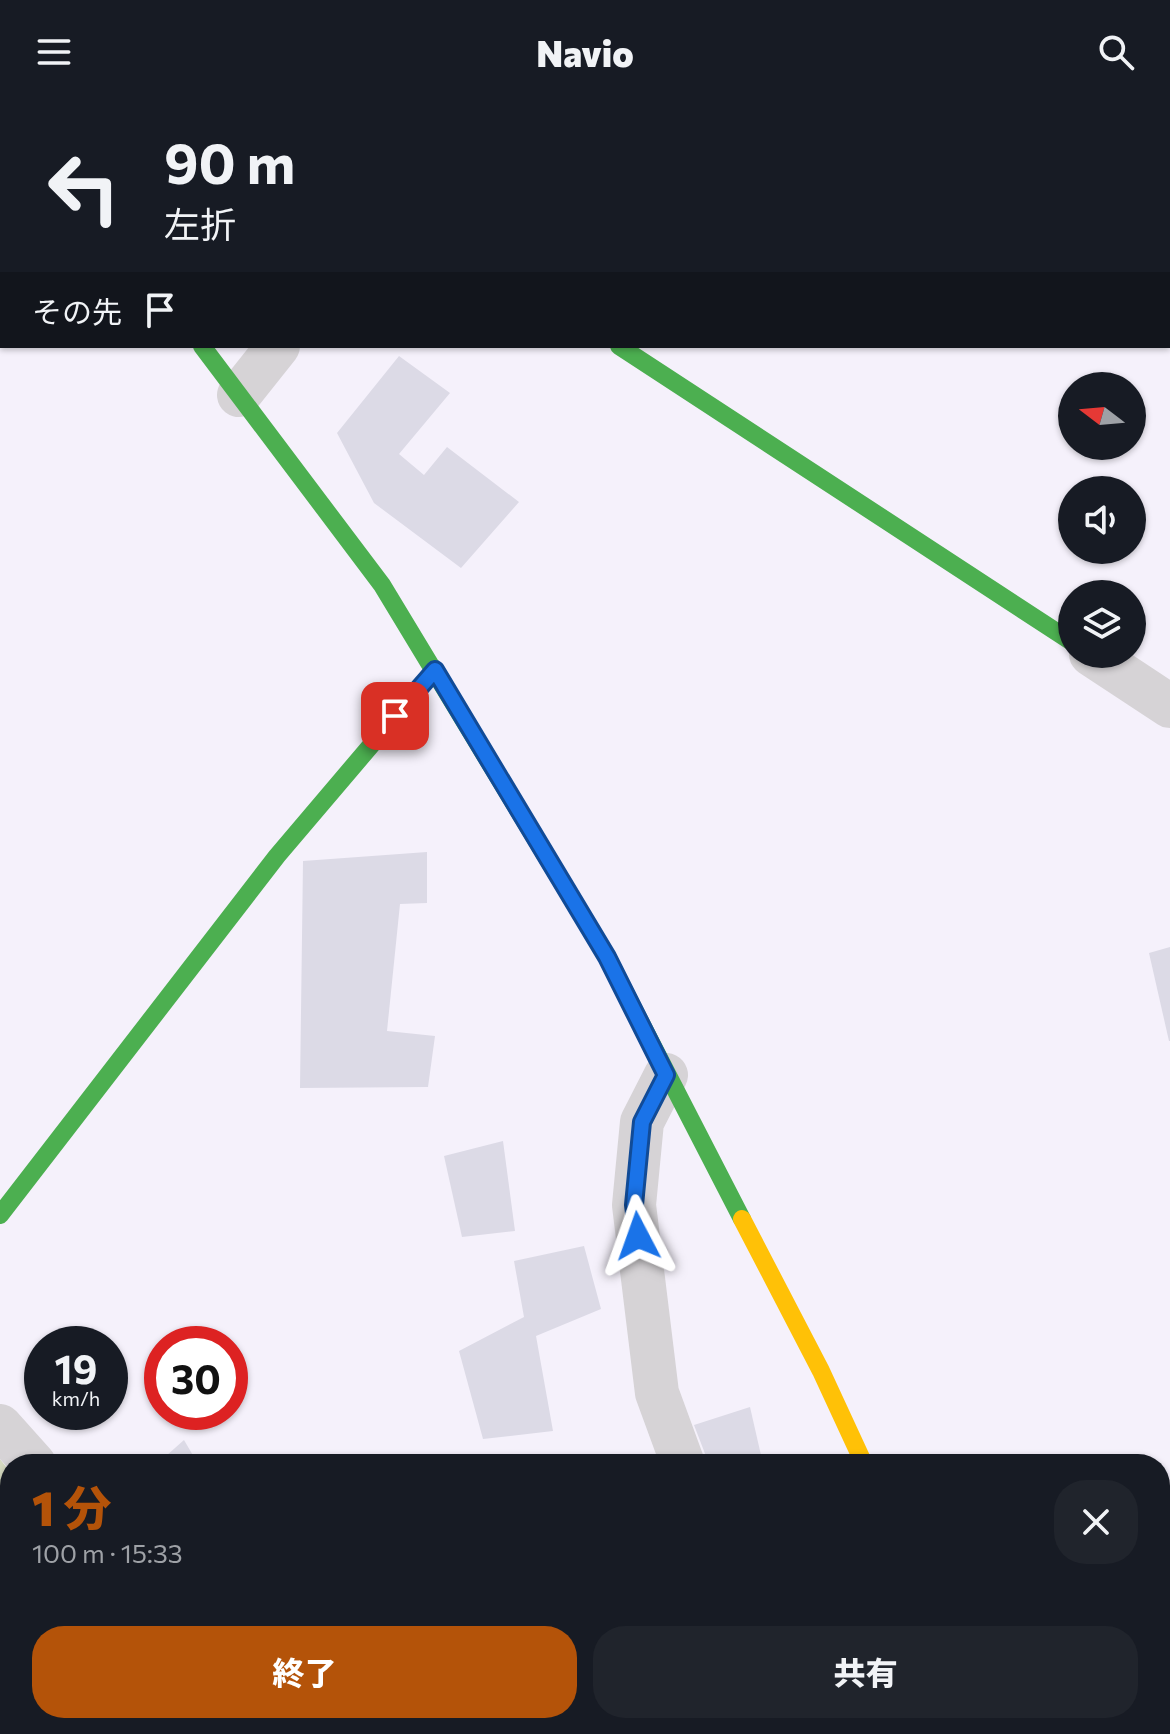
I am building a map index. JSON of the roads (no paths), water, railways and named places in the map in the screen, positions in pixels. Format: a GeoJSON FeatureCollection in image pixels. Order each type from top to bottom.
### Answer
{"type":"FeatureCollection","features":[{"type":"Feature","properties":{"kind":"street"},"geometry":{"type":"LineString","coordinates":[[204,348],[382,585],[607,957],[821,1371],[859,1454]]}},
{"type":"Feature","properties":{"kind":"street"},"geometry":{"type":"LineString","coordinates":[[239,395],[276,348]]}},
{"type":"Feature","properties":{"kind":"street"},"geometry":{"type":"LineString","coordinates":[[622,348],[1058,633]]}},
{"type":"Feature","properties":{"kind":"street"},"geometry":{"type":"LineString","coordinates":[[1112,668],[1170,706]]}},
{"type":"Feature","properties":{"kind":"street"},"geometry":{"type":"LineString","coordinates":[[0,1215],[277,856],[435,670]]}},
{"type":"Feature","properties":{"kind":"street"},"geometry":{"type":"LineString","coordinates":[[666,1075],[642,1122],[634,1205],[657,1393],[679,1454]]}},
{"type":"Feature","properties":{"kind":"street"},"geometry":{"type":"LineString","coordinates":[[0,1426],[25,1454]]}}]}
